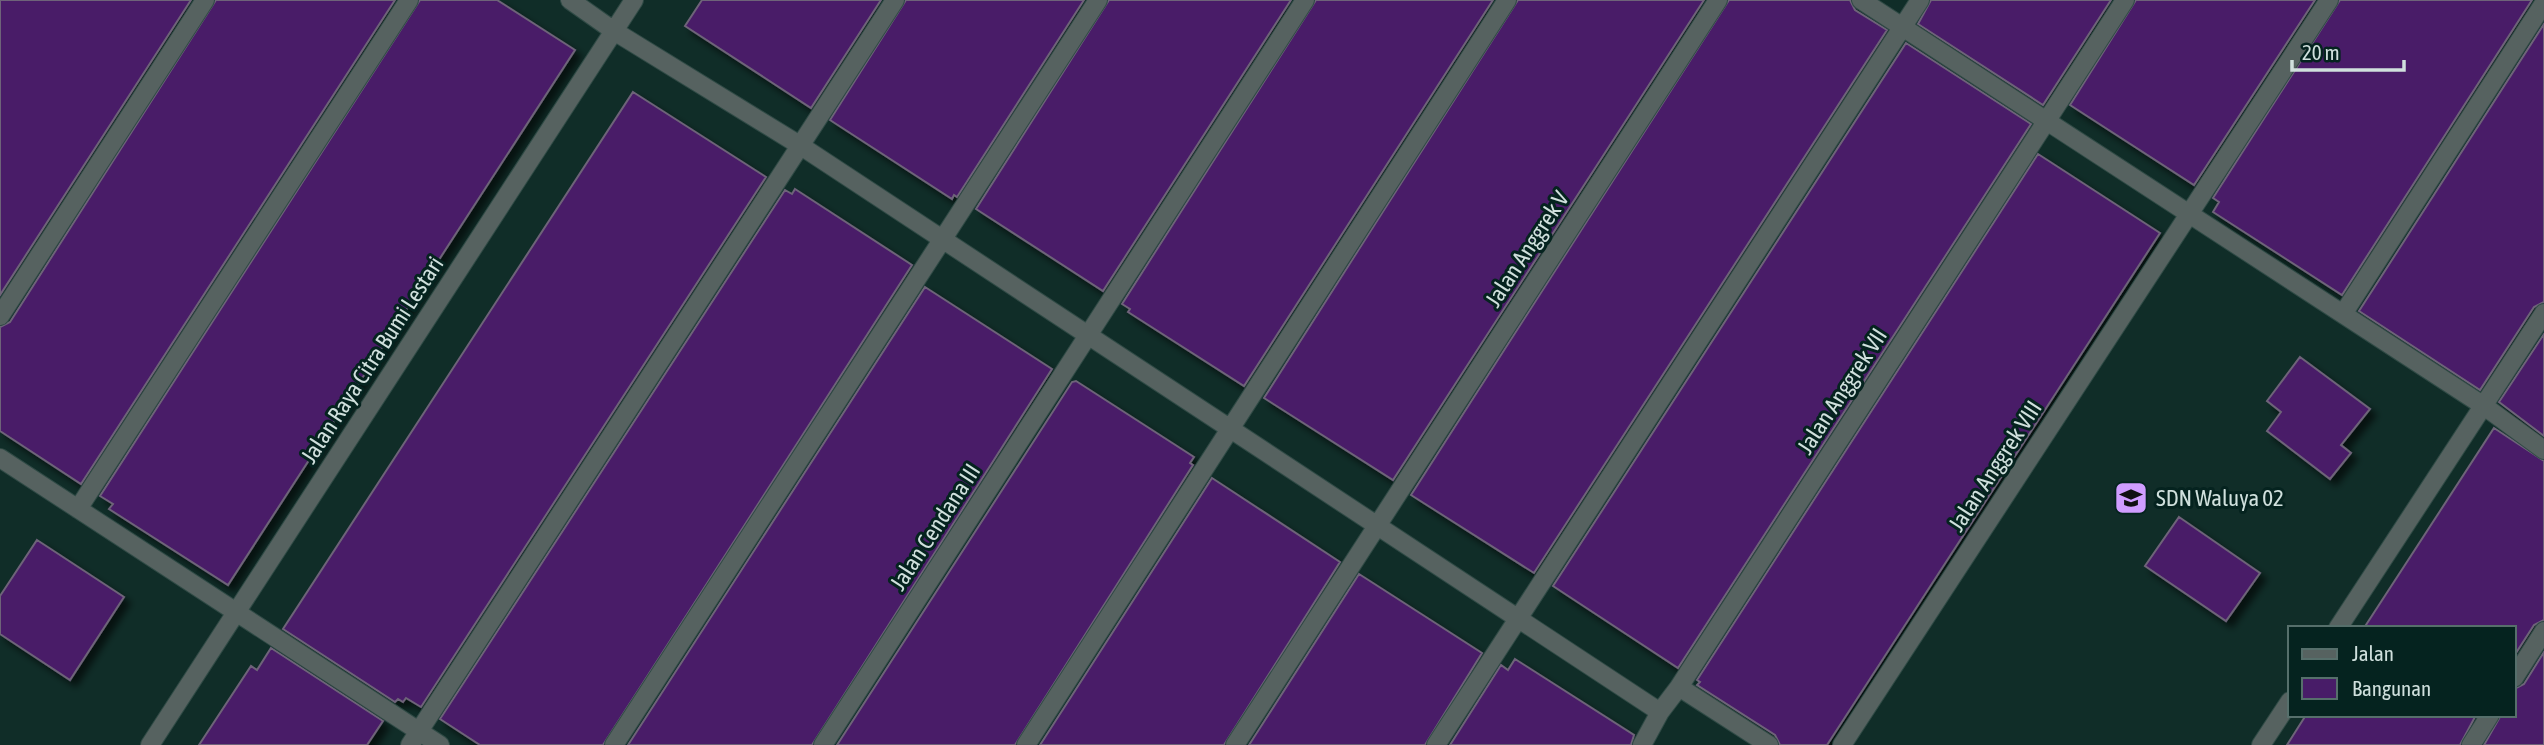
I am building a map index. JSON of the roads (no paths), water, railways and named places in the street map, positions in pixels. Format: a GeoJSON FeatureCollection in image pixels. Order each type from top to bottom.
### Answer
{"type":"FeatureCollection","features":[{"type":"Feature","properties":{"kind":"street"},"geometry":{"type":"LineString","coordinates":[[0,316],[205,0]]}},
{"type":"Feature","properties":{"kind":"street"},"geometry":{"type":"LineString","coordinates":[[78,509],[409,0]]}},
{"type":"Feature","properties":{"kind":"street"},"geometry":{"type":"LineString","coordinates":[[570,0],[614,31],[801,146],[1660,712]]}},
{"type":"Feature","properties":{"kind":"street","name":"Jalan Raya Citra Bumi Lestari"},"geometry":{"type":"LineString","coordinates":[[150,745],[634,0]]}},
{"type":"Feature","properties":{"kind":"street"},"geometry":{"type":"LineString","coordinates":[[415,738],[895,0]]}},
{"type":"Feature","properties":{"kind":"street"},"geometry":{"type":"LineString","coordinates":[[614,745],[1098,0]]}},
{"type":"Feature","properties":{"kind":"street","name":"Jalan Cendana III"},"geometry":{"type":"LineString","coordinates":[[823,745],[1305,0]]}},
{"type":"Feature","properties":{"kind":"street"},"geometry":{"type":"LineString","coordinates":[[1026,745],[1507,0]]}},
{"type":"Feature","properties":{"kind":"street","name":"Jalan Anggrek V"},"geometry":{"type":"LineString","coordinates":[[1235,745],[1718,0]]}},
{"type":"Feature","properties":{"kind":"street"},"geometry":{"type":"LineString","coordinates":[[1861,0],[2484,406],[2544,450]]}},
{"type":"Feature","properties":{"kind":"street"},"geometry":{"type":"LineString","coordinates":[[1436,745],[1920,0]]}},
{"type":"Feature","properties":{"kind":"street","name":"Jalan Anggrek VII"},"geometry":{"type":"LineString","coordinates":[[1642,745],[1660,712],[1679,687],[2125,0]]}},
{"type":"Feature","properties":{"kind":"street","name":"Jalan Anggrek VIII"},"geometry":{"type":"LineString","coordinates":[[1842,745],[2329,0]]}},
{"type":"Feature","properties":{"kind":"street"},"geometry":{"type":"LineString","coordinates":[[2343,314],[2544,3]]}},
{"type":"Feature","properties":{"kind":"street"},"geometry":{"type":"LineString","coordinates":[[2339,626],[2544,313]]}},
{"type":"Feature","properties":{"kind":"street"},"geometry":{"type":"LineString","coordinates":[[0,458],[239,611],[415,738],[440,745]]}},
{"type":"Feature","properties":{"kind":"street"},"geometry":{"type":"LineString","coordinates":[[2516,675],[2544,631]]}},
{"type":"Feature","properties":{"kind":"street"},"geometry":{"type":"LineString","coordinates":[[1679,687],[1769,745]]}},
{"type":"Feature","properties":{"kind":"street"},"geometry":{"type":"LineString","coordinates":[[2261,745],[2288,704]]}},
{"type":"Feature","properties":{"kind":"street"},"geometry":{"type":"LineString","coordinates":[[2471,745],[2489,717]]}},
{"type":"Feature","properties":{"kind":"place","name":"SDN Waluya 02"},"geometry":{"type":"Point","coordinates":[2131,498]}}]}
